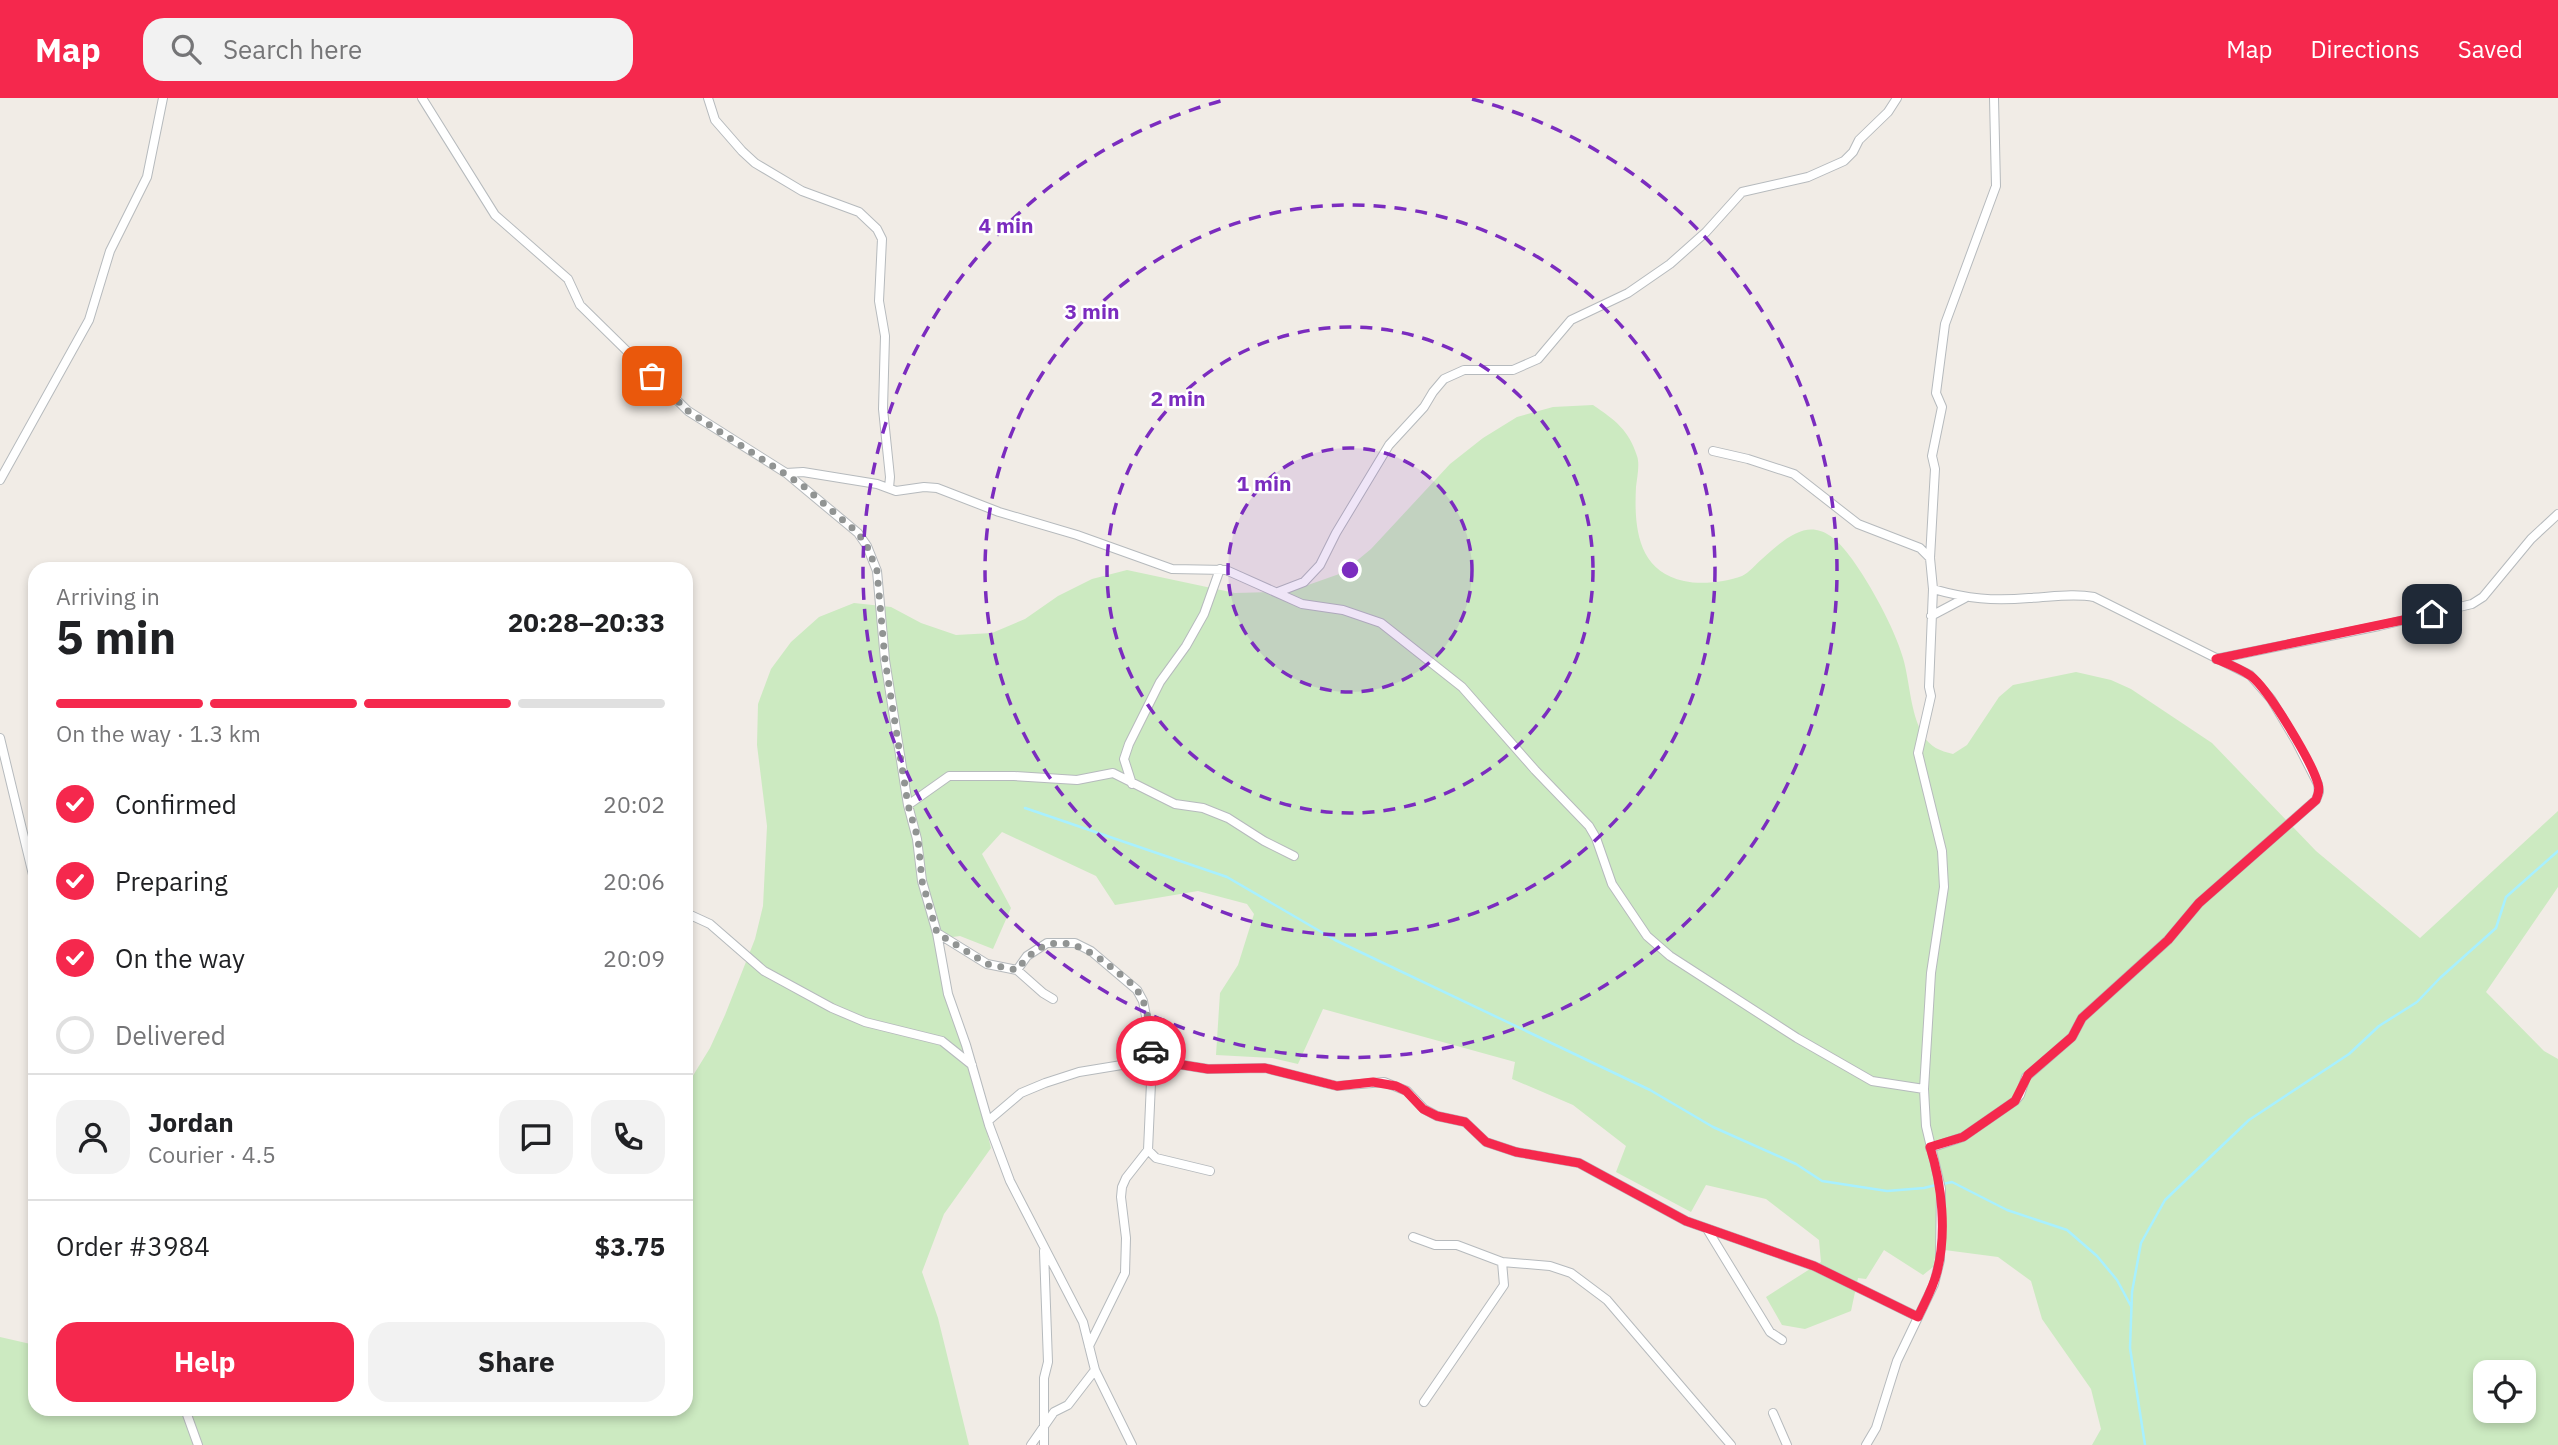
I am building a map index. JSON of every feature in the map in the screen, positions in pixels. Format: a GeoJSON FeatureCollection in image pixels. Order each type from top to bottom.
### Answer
{"type":"FeatureCollection","features":[{"type":"Feature","properties":{"kind":"street"},"geometry":{"type":"LineString","coordinates":[[0,481],[89,320],[110,251],[147,177],[163,98]]}},
{"type":"Feature","properties":{"kind":"street"},"geometry":{"type":"LineString","coordinates":[[422,98],[495,215],[568,279],[580,305],[688,411],[786,473],[871,544],[877,571],[885,660],[908,805],[918,839],[922,881],[937,933],[948,994],[1010,1181],[1083,1322],[1095,1370],[1132,1445]]}},
{"type":"Feature","properties":{"kind":"street"},"geometry":{"type":"LineString","coordinates":[[708,98],[715,120],[747,158],[802,191],[859,212],[872,222],[882,239],[878,301],[885,336],[883,409],[889,488]]}},
{"type":"Feature","properties":{"kind":"street"},"geometry":{"type":"LineString","coordinates":[[1278,592],[1304,582],[1320,565],[1336,533],[1390,445],[1424,407],[1444,379],[1464,370],[1513,369],[1538,359],[1570,320],[1628,293],[1670,264],[1706,233],[1742,192],[1808,177],[1844,161],[1859,140],[1888,112],[1897,98]]}},
{"type":"Feature","properties":{"kind":"street"},"geometry":{"type":"LineString","coordinates":[[1866,1445],[1875,1428],[1897,1361],[1938,1270],[1941,1189],[1924,1114],[1924,1089],[1931,973],[1944,887],[1940,837],[1918,753],[1931,696],[1929,687],[1933,589],[1930,558],[1935,469],[1932,456],[1941,407],[1936,393],[1945,324],[1996,186],[1994,98]]}},
{"type":"Feature","properties":{"kind":"street"},"geometry":{"type":"LineString","coordinates":[[1713,451],[1748,458],[1794,474],[1857,524],[1920,548],[1930,558]]}},
{"type":"Feature","properties":{"kind":"street"},"geometry":{"type":"LineString","coordinates":[[786,473],[803,472],[896,491],[937,488],[999,512],[1077,535],[1171,569],[1220,569],[1237,573],[1302,604],[1343,610],[1381,623],[1457,682],[1589,826],[1612,884],[1647,936],[1670,956],[1797,1038],[1872,1081],[1924,1089]]}},
{"type":"Feature","properties":{"kind":"street"},"geometry":{"type":"LineString","coordinates":[[2216,659],[2472,604],[2483,597],[2531,539],[2558,514]]}},
{"type":"Feature","properties":{"kind":"street"},"geometry":{"type":"LineString","coordinates":[[1132,784],[1124,759],[1129,744],[1160,682],[1186,646],[1204,614],[1220,569]]}},
{"type":"Feature","properties":{"kind":"street"},"geometry":{"type":"LineString","coordinates":[[1930,1147],[1963,1137],[2015,1101],[2028,1075],[2072,1037],[2082,1018],[2168,940],[2199,903],[2316,800],[2319,792],[2318,784],[2296,741],[2271,699],[2250,675],[2094,597],[2068,595],[2022,599],[1965,598],[1933,589]]}},
{"type":"Feature","properties":{"kind":"street"},"geometry":{"type":"LineString","coordinates":[[1931,616],[1965,598]]}},
{"type":"Feature","properties":{"kind":"street"},"geometry":{"type":"LineString","coordinates":[[0,738],[28,854]]}},
{"type":"Feature","properties":{"kind":"street"},"geometry":{"type":"LineString","coordinates":[[908,805],[949,776],[1077,780],[1113,773],[1175,804],[1208,810],[1228,818],[1294,856]]}},
{"type":"Feature","properties":{"kind":"street"},"geometry":{"type":"LineString","coordinates":[[693,916],[710,924],[764,971],[832,1008],[865,1021],[942,1041],[972,1065]]}},
{"type":"Feature","properties":{"kind":"street"},"geometry":{"type":"LineString","coordinates":[[937,933],[987,964],[1017,970],[1053,999]]}},
{"type":"Feature","properties":{"kind":"street"},"geometry":{"type":"LineString","coordinates":[[1017,970],[1027,956],[1047,943],[1075,943],[1091,951],[1137,990],[1143,1001],[1147,1020],[1152,1060],[1148,1150],[1122,1187],[1126,1238],[1125,1273],[1089,1346]]}},
{"type":"Feature","properties":{"kind":"street"},"geometry":{"type":"LineString","coordinates":[[988,1121],[1021,1093],[1045,1083],[1079,1072],[1152,1060],[1208,1069],[1265,1068],[1337,1086],[1373,1082],[1396,1086],[1406,1091],[1423,1109],[1437,1116],[1465,1122],[1486,1142],[1516,1152],[1579,1163],[1641,1199],[1707,1229],[1814,1266],[1918,1317]]}},
{"type":"Feature","properties":{"kind":"street"},"geometry":{"type":"LineString","coordinates":[[1148,1150],[1156,1158],[1210,1171]]}},
{"type":"Feature","properties":{"kind":"street"},"geometry":{"type":"LineString","coordinates":[[1707,1229],[1770,1332],[1782,1340]]}},
{"type":"Feature","properties":{"kind":"street"},"geometry":{"type":"LineString","coordinates":[[1413,1237],[1435,1245],[1457,1245],[1502,1262],[1562,1269],[1608,1300],[1731,1445]]}},
{"type":"Feature","properties":{"kind":"street"},"geometry":{"type":"LineString","coordinates":[[1044,1248],[1048,1362],[1044,1378],[1044,1445]]}},
{"type":"Feature","properties":{"kind":"street"},"geometry":{"type":"LineString","coordinates":[[1424,1402],[1504,1285],[1502,1262]]}},
{"type":"Feature","properties":{"kind":"street"},"geometry":{"type":"LineString","coordinates":[[1031,1445],[1054,1412],[1071,1402],[1095,1370]]}},
{"type":"Feature","properties":{"kind":"street"},"geometry":{"type":"LineString","coordinates":[[1773,1413],[1787,1445]]}},
{"type":"Feature","properties":{"kind":"street"},"geometry":{"type":"LineString","coordinates":[[188,1416],[198,1445]]}},
{"type":"Feature","properties":{"kind":"green space"},"geometry":{"type":"Polygon","coordinates":[[[1593,405],[1625,432],[1634,447],[1638,459],[1636,517],[1642,545],[1648,557],[1656,568],[1668,576],[1684,581],[1698,583],[1742,576],[1797,533],[1818,530],[1829,535],[1852,559],[1888,620],[1903,658],[1919,726],[1929,743],[1940,750],[1953,754],[1967,745],[1999,697],[2013,685],[2076,672],[2111,680],[2131,689],[2212,743],[2316,851],[2420,938],[2558,811],[2558,887],[2486,992],[2544,1051],[2558,1059],[2558,1445],[2092,1445],[2101,1429],[2091,1389],[2042,1319],[2031,1281],[1998,1257],[1937,1249],[1933,1267],[1923,1275],[1884,1250],[1866,1279],[1858,1278],[1851,1311],[1805,1329],[1782,1325],[1766,1297],[1821,1262],[1819,1240],[1766,1199],[1706,1185],[1691,1212],[1616,1172],[1626,1146],[1573,1105],[1512,1079],[1515,1062],[1323,1009],[1298,1064],[1272,1058],[1216,1055],[1220,993],[1238,965],[1254,914],[1247,904],[1198,891],[1115,905],[1096,876],[1002,832],[982,854],[1011,908],[993,949],[960,936],[938,939],[991,1148],[944,1214],[922,1272],[938,1318],[969,1445],[0,1445],[0,1337],[28,1343],[28,1416],[693,1416],[693,1076],[710,1048],[725,1015],[755,939],[763,906],[767,826],[757,745],[758,704],[771,669],[791,642],[819,617],[854,603],[891,607],[921,623],[956,635],[992,633],[1025,619],[1058,596],[1092,579],[1127,570],[1235,593],[1273,592],[1308,585],[1342,573],[1371,549],[1450,464],[1483,438],[1517,417],[1553,407],[1593,405]]]}},
{"type":"Feature","properties":{"kind":"waterway"},"geometry":{"type":"LineString","coordinates":[[1025,808],[1227,877],[1335,940],[1650,1090],[1713,1127],[1796,1164],[1822,1181],[1887,1191],[1936,1185]]}},
{"type":"Feature","properties":{"kind":"waterway"},"geometry":{"type":"LineString","coordinates":[[2145,1445],[2130,1348],[2132,1292],[2141,1243],[2165,1200],[2249,1120],[2349,1054],[2379,1026],[2417,1002],[2496,928],[2506,897],[2558,851]]}},
{"type":"Feature","properties":{"kind":"waterway"},"geometry":{"type":"LineString","coordinates":[[1943,1184],[1952,1182],[2007,1210],[2067,1230],[2097,1256],[2117,1280],[2131,1306]]}},
{"type":"Feature","properties":{"kind":"way so far"},"geometry":{"type":"LineString","coordinates":[[652,376],[688,411],[802,485],[858,533],[867,546],[877,571],[885,660],[908,805],[918,839],[922,881],[937,933],[987,964],[1017,970],[1027,956],[1047,943],[1075,943],[1091,951],[1137,990],[1143,1001],[1151,1051]]}},
{"type":"Feature","properties":{"kind":"route"},"geometry":{"type":"LineString","coordinates":[[1151,1051],[1152,1060],[1200,1069],[1258,1067],[1337,1086],[1373,1082],[1396,1086],[1406,1091],[1423,1109],[1443,1119],[1470,1125],[1486,1142],[1516,1152],[1579,1163],[1641,1199],[1686,1221],[1814,1266],[1918,1317],[1934,1284],[1940,1260],[1941,1189],[1930,1147],[1963,1137],[2015,1101],[2028,1075],[2072,1037],[2082,1018],[2168,940],[2199,903],[2316,800],[2318,784],[2271,699],[2250,675],[2216,659],[2432,614]]}}]}
